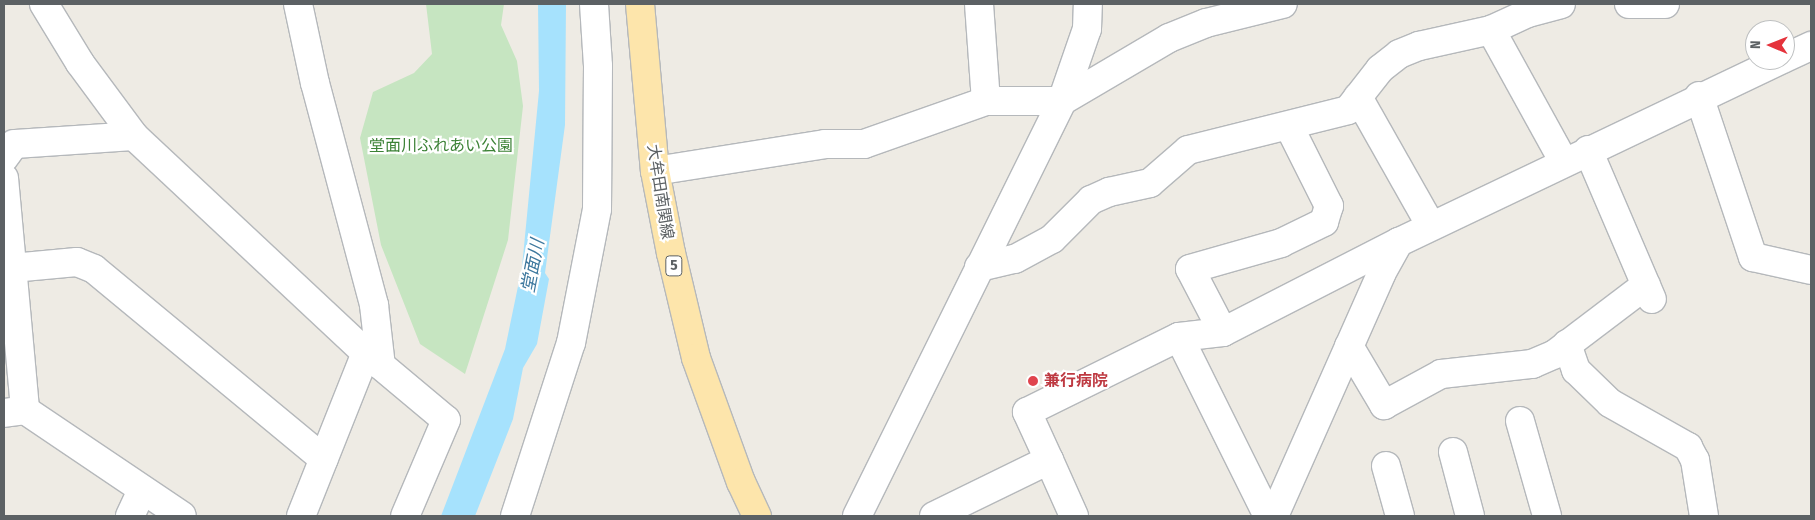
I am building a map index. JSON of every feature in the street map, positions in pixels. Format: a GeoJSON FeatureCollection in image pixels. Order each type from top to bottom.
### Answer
{"type":"FeatureCollection","features":[{"type":"Feature","properties":{"kind":"main road","name":"大牟田南関線"},"geometry":{"type":"LineString","coordinates":[[640,4],[655,171],[670,254],[696,358],[741,482],[757,516]]}},
{"type":"Feature","properties":{"kind":"street"},"geometry":{"type":"LineString","coordinates":[[44,4],[80,63],[134,136],[374,359],[446,420],[405,516]]}},
{"type":"Feature","properties":{"kind":"street"},"geometry":{"type":"LineString","coordinates":[[298,4],[315,83],[374,304],[374,359],[324,460],[301,516]]}},
{"type":"Feature","properties":{"kind":"street"},"geometry":{"type":"LineString","coordinates":[[515,516],[571,342],[597,209],[598,66],[594,4]]}},
{"type":"Feature","properties":{"kind":"street"},"geometry":{"type":"LineString","coordinates":[[979,4],[986,101]]}},
{"type":"Feature","properties":{"kind":"street"},"geometry":{"type":"LineString","coordinates":[[858,516],[1062,101],[1087,29],[1088,4]]}},
{"type":"Feature","properties":{"kind":"street"},"geometry":{"type":"LineString","coordinates":[[655,171],[825,144],[864,144],[986,101],[1062,101],[1169,38],[1206,23],[1284,4]]}},
{"type":"Feature","properties":{"kind":"street"},"geometry":{"type":"LineString","coordinates":[[979,267],[1015,258],[1052,239],[1090,200],[1109,192],[1150,183],[1188,150],[1348,110],[1380,69],[1399,54],[1420,46],[1491,30],[1528,13],[1561,4]]}},
{"type":"Feature","properties":{"kind":"street"},"geometry":{"type":"LineString","coordinates":[[1629,4],[1665,4]]}},
{"type":"Feature","properties":{"kind":"street"},"geometry":{"type":"LineString","coordinates":[[1491,30],[1564,162]]}},
{"type":"Feature","properties":{"kind":"street"},"geometry":{"type":"LineString","coordinates":[[1795,53],[1811,46]]}},
{"type":"Feature","properties":{"kind":"street"},"geometry":{"type":"LineString","coordinates":[[1074,516],[1027,412],[1179,337],[1223,332],[1431,226],[1699,96],[1758,70]]}},
{"type":"Feature","properties":{"kind":"street"},"geometry":{"type":"LineString","coordinates":[[1699,96],[1753,258],[1811,270]]}},
{"type":"Feature","properties":{"kind":"street"},"geometry":{"type":"LineString","coordinates":[[1358,97],[1431,226]]}},
{"type":"Feature","properties":{"kind":"street"},"geometry":{"type":"LineString","coordinates":[[1223,332],[1190,269],[1281,243],[1324,222],[1329,206],[1290,126]]}},
{"type":"Feature","properties":{"kind":"street"},"geometry":{"type":"LineString","coordinates":[[4,158],[14,144],[134,136]]}},
{"type":"Feature","properties":{"kind":"street"},"geometry":{"type":"LineString","coordinates":[[1349,346],[1384,405],[1441,374],[1532,364],[1649,292],[1588,150]]}},
{"type":"Feature","properties":{"kind":"street"},"geometry":{"type":"LineString","coordinates":[[4,178],[12,268],[15,412],[182,516]]}},
{"type":"Feature","properties":{"kind":"street"},"geometry":{"type":"LineString","coordinates":[[1274,516],[1381,274],[1399,242]]}},
{"type":"Feature","properties":{"kind":"street"},"geometry":{"type":"LineString","coordinates":[[12,268],[77,262],[94,269],[324,460]]}},
{"type":"Feature","properties":{"kind":"street"},"geometry":{"type":"LineString","coordinates":[[1179,337],[1268,516]]}},
{"type":"Feature","properties":{"kind":"street"},"geometry":{"type":"LineString","coordinates":[[1567,344],[1576,370],[1610,403],[1688,447],[1696,460],[1704,516]]}},
{"type":"Feature","properties":{"kind":"street"},"geometry":{"type":"LineString","coordinates":[[1520,421],[1547,516]]}},
{"type":"Feature","properties":{"kind":"street"},"geometry":{"type":"LineString","coordinates":[[1453,452],[1470,516]]}},
{"type":"Feature","properties":{"kind":"street"},"geometry":{"type":"LineString","coordinates":[[934,516],[1049,460]]}},
{"type":"Feature","properties":{"kind":"street"},"geometry":{"type":"LineString","coordinates":[[1386,466],[1400,516]]}},
{"type":"Feature","properties":{"kind":"street"},"geometry":{"type":"LineString","coordinates":[[130,516],[142,490]]}},
{"type":"Feature","properties":{"kind":"green space","name":"堂面川ふれあい公園"},"geometry":{"type":"Polygon","coordinates":[[[426,4],[504,4],[501,25],[517,61],[523,106],[508,240],[465,374],[420,344],[381,245],[360,138],[373,92],[414,73],[432,54],[426,4]]]}},
{"type":"Feature","properties":{"kind":"water","name":"堂面川"},"geometry":{"type":"Polygon","coordinates":[[[538,4],[566,4],[565,125],[545,273],[549,279],[537,344],[523,368],[513,419],[475,516],[441,516],[505,349],[522,267],[539,91],[538,4]]]}},
{"type":"Feature","properties":{"kind":"place","name":"兼行病院"},"geometry":{"type":"Point","coordinates":[1033,381]}}]}
